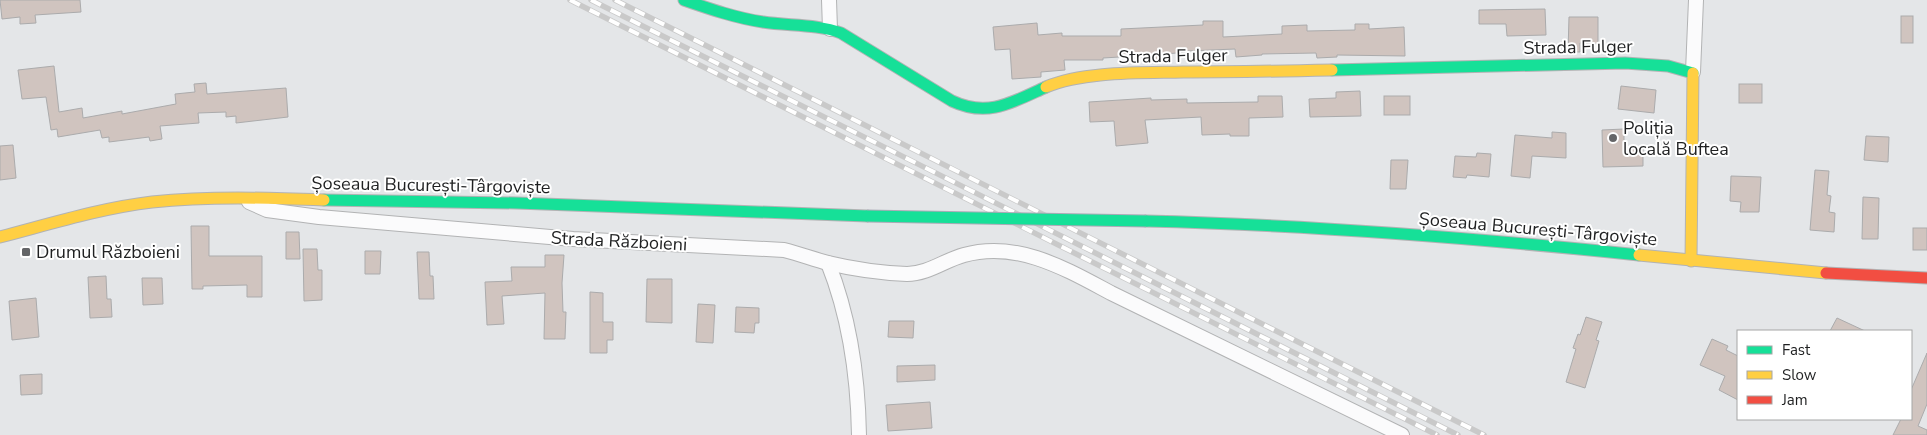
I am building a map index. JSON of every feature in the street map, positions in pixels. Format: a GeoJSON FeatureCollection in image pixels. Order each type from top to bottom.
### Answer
{"type":"FeatureCollection","features":[{"type":"Feature","properties":{"kind":"main road","name":"Strada Fulger"},"geometry":{"type":"LineString","coordinates":[[684,0],[729,16],[763,22],[830,29],[852,38],[952,101],[965,107],[977,109],[989,109],[1006,105],[1054,84],[1096,76],[1144,73],[1293,72],[1625,63],[1659,64],[1693,72]]}},
{"type":"Feature","properties":{"kind":"main road"},"geometry":{"type":"LineString","coordinates":[[1691,261],[1693,72]]}},
{"type":"Feature","properties":{"kind":"main road","name":"Șoseaua București-Târgoviște"},"geometry":{"type":"LineString","coordinates":[[0,237],[95,212],[152,202],[237,197],[334,201],[517,203],[867,216],[1260,224],[1477,239],[1788,271],[1927,278]]}},
{"type":"Feature","properties":{"kind":"street"},"geometry":{"type":"LineString","coordinates":[[829,0],[830,29]]}},
{"type":"Feature","properties":{"kind":"street"},"geometry":{"type":"LineString","coordinates":[[1693,72],[1696,0]]}},
{"type":"Feature","properties":{"kind":"street","name":"Strada Războieni"},"geometry":{"type":"LineString","coordinates":[[237,197],[267,210],[319,217],[573,239],[784,250],[828,263],[909,274],[930,270],[964,255],[983,251],[1004,251],[1037,258],[1064,268],[1111,293],[1402,435]]}},
{"type":"Feature","properties":{"kind":"street"},"geometry":{"type":"LineString","coordinates":[[828,263],[838,289],[852,352],[857,383],[858,435]]}},
{"type":"Feature","properties":{"kind":"building"},"geometry":{"type":"Polygon","coordinates":[[[0,0],[80,0],[81,12],[35,15],[36,23],[20,24],[20,17],[2,19],[0,0]]]}},
{"type":"Feature","properties":{"kind":"building"},"geometry":{"type":"Polygon","coordinates":[[[1545,9],[1546,35],[1507,36],[1506,24],[1479,24],[1479,10],[1545,9]]]}},
{"type":"Feature","properties":{"kind":"building"},"geometry":{"type":"Polygon","coordinates":[[[1901,16],[1913,16],[1913,43],[1901,43],[1901,16]]]}},
{"type":"Feature","properties":{"kind":"building"},"geometry":{"type":"Polygon","coordinates":[[[1569,17],[1598,17],[1598,44],[1580,43],[1580,52],[1568,52],[1569,17]]]}},
{"type":"Feature","properties":{"kind":"building"},"geometry":{"type":"Polygon","coordinates":[[[1203,21],[1223,21],[1223,37],[1282,34],[1282,26],[1307,25],[1307,31],[1355,30],[1355,24],[1369,24],[1369,29],[1404,27],[1405,56],[1337,55],[1337,57],[1317,58],[1316,53],[1262,54],[1236,57],[1235,49],[1188,51],[1165,54],[1166,61],[1153,61],[1152,55],[1103,58],[1103,60],[1064,60],[1065,70],[1041,72],[1041,77],[1012,79],[1010,49],[995,50],[993,27],[1037,23],[1038,35],[1062,33],[1062,36],[1121,36],[1121,29],[1203,25],[1203,21]]]}},
{"type":"Feature","properties":{"kind":"building"},"geometry":{"type":"Polygon","coordinates":[[[54,66],[59,112],[82,108],[83,118],[122,111],[122,114],[176,104],[175,94],[195,92],[194,84],[206,83],[207,94],[286,88],[288,117],[236,123],[236,116],[226,117],[226,112],[198,113],[199,123],[160,126],[162,139],[150,141],[149,137],[109,142],[109,137],[102,138],[100,130],[58,137],[57,129],[51,130],[46,97],[22,99],[18,70],[54,66]]]}},
{"type":"Feature","properties":{"kind":"building"},"geometry":{"type":"Polygon","coordinates":[[[1739,84],[1762,84],[1762,103],[1739,103],[1739,84]]]}},
{"type":"Feature","properties":{"kind":"building"},"geometry":{"type":"Polygon","coordinates":[[[1621,86],[1656,90],[1654,113],[1618,109],[1621,86]]]}},
{"type":"Feature","properties":{"kind":"building"},"geometry":{"type":"Polygon","coordinates":[[[1360,91],[1361,116],[1310,117],[1309,99],[1336,98],[1336,92],[1360,91]]]}},
{"type":"Feature","properties":{"kind":"building"},"geometry":{"type":"Polygon","coordinates":[[[1258,96],[1282,96],[1283,117],[1249,118],[1249,136],[1230,136],[1230,134],[1202,135],[1201,117],[1145,120],[1148,143],[1116,146],[1114,121],[1090,122],[1089,102],[1151,98],[1151,100],[1187,99],[1187,103],[1258,102],[1258,96]]]}},
{"type":"Feature","properties":{"kind":"building"},"geometry":{"type":"Polygon","coordinates":[[[1384,96],[1410,96],[1410,115],[1384,115],[1384,96]]]}},
{"type":"Feature","properties":{"kind":"building","name":"Poliția locală Buftea"},"geometry":{"type":"Polygon","coordinates":[[[1624,129],[1624,148],[1643,147],[1643,166],[1603,167],[1602,130],[1624,129]]]}},
{"type":"Feature","properties":{"kind":"building"},"geometry":{"type":"Polygon","coordinates":[[[1552,132],[1566,133],[1566,158],[1532,156],[1530,178],[1511,176],[1515,135],[1552,138],[1552,132]]]}},
{"type":"Feature","properties":{"kind":"building"},"geometry":{"type":"Polygon","coordinates":[[[1866,136],[1889,137],[1888,162],[1864,160],[1866,136]]]}},
{"type":"Feature","properties":{"kind":"building"},"geometry":{"type":"Polygon","coordinates":[[[13,145],[16,178],[0,180],[0,146],[13,145]]]}},
{"type":"Feature","properties":{"kind":"building"},"geometry":{"type":"Polygon","coordinates":[[[1477,153],[1491,154],[1489,177],[1467,175],[1466,178],[1453,177],[1455,156],[1476,157],[1477,153]]]}},
{"type":"Feature","properties":{"kind":"building"},"geometry":{"type":"Polygon","coordinates":[[[1391,160],[1408,160],[1406,189],[1390,189],[1391,160]]]}},
{"type":"Feature","properties":{"kind":"building"},"geometry":{"type":"Polygon","coordinates":[[[1815,170],[1829,171],[1827,195],[1831,196],[1829,212],[1835,213],[1834,232],[1810,230],[1815,170]]]}},
{"type":"Feature","properties":{"kind":"building"},"geometry":{"type":"Polygon","coordinates":[[[1731,176],[1761,177],[1759,212],[1740,212],[1741,202],[1730,201],[1731,176]]]}},
{"type":"Feature","properties":{"kind":"building"},"geometry":{"type":"Polygon","coordinates":[[[1863,197],[1879,198],[1878,239],[1862,239],[1863,197]]]}},
{"type":"Feature","properties":{"kind":"building"},"geometry":{"type":"Polygon","coordinates":[[[191,226],[209,226],[209,256],[262,256],[262,297],[247,297],[247,285],[203,286],[203,289],[192,289],[191,226]]]}},
{"type":"Feature","properties":{"kind":"building"},"geometry":{"type":"Polygon","coordinates":[[[1913,228],[1927,228],[1927,250],[1913,250],[1913,228]]]}},
{"type":"Feature","properties":{"kind":"building"},"geometry":{"type":"Polygon","coordinates":[[[286,232],[299,232],[300,259],[286,259],[286,232]]]}},
{"type":"Feature","properties":{"kind":"building"},"geometry":{"type":"Polygon","coordinates":[[[303,249],[317,249],[318,270],[322,270],[322,300],[304,301],[303,249]]]}},
{"type":"Feature","properties":{"kind":"building"},"geometry":{"type":"Polygon","coordinates":[[[365,251],[381,251],[380,274],[365,274],[365,251]]]}},
{"type":"Feature","properties":{"kind":"building"},"geometry":{"type":"Polygon","coordinates":[[[417,252],[429,252],[430,276],[433,276],[434,299],[419,299],[417,252]]]}},
{"type":"Feature","properties":{"kind":"building"},"geometry":{"type":"Polygon","coordinates":[[[545,255],[564,255],[562,283],[563,312],[566,312],[565,339],[544,339],[545,293],[502,296],[504,324],[487,325],[485,282],[512,281],[511,267],[545,267],[545,255]]]}},
{"type":"Feature","properties":{"kind":"building"},"geometry":{"type":"Polygon","coordinates":[[[106,276],[107,299],[111,299],[112,317],[90,318],[88,277],[106,276]]]}},
{"type":"Feature","properties":{"kind":"building"},"geometry":{"type":"Polygon","coordinates":[[[142,278],[162,278],[163,304],[143,305],[142,278]]]}},
{"type":"Feature","properties":{"kind":"building"},"geometry":{"type":"Polygon","coordinates":[[[647,279],[672,279],[672,323],[646,322],[647,279]]]}},
{"type":"Feature","properties":{"kind":"building"},"geometry":{"type":"Polygon","coordinates":[[[590,292],[603,293],[603,322],[613,322],[613,340],[607,340],[607,353],[590,353],[590,292]]]}},
{"type":"Feature","properties":{"kind":"building"},"geometry":{"type":"Polygon","coordinates":[[[36,298],[39,337],[12,340],[9,301],[36,298]]]}},
{"type":"Feature","properties":{"kind":"building"},"geometry":{"type":"Polygon","coordinates":[[[698,304],[715,305],[713,343],[696,342],[698,304]]]}},
{"type":"Feature","properties":{"kind":"building"},"geometry":{"type":"Polygon","coordinates":[[[736,307],[759,308],[759,323],[755,323],[754,333],[735,332],[736,307]]]}},
{"type":"Feature","properties":{"kind":"building"},"geometry":{"type":"Polygon","coordinates":[[[1586,317],[1602,322],[1596,340],[1599,341],[1585,388],[1566,382],[1576,349],[1573,348],[1586,317]]]}},
{"type":"Feature","properties":{"kind":"building"},"geometry":{"type":"Polygon","coordinates":[[[1837,318],[1863,330],[1831,330],[1837,318]]]}},
{"type":"Feature","properties":{"kind":"building"},"geometry":{"type":"Polygon","coordinates":[[[889,321],[914,321],[913,338],[888,337],[889,321]]]}},
{"type":"Feature","properties":{"kind":"building"},"geometry":{"type":"Polygon","coordinates":[[[1712,339],[1728,346],[1726,350],[1737,356],[1737,399],[1719,390],[1725,376],[1700,365],[1712,339]]]}},
{"type":"Feature","properties":{"kind":"building"},"geometry":{"type":"Polygon","coordinates":[[[1927,353],[1927,404],[1918,426],[1927,430],[1927,435],[1893,435],[1900,420],[1912,420],[1912,388],[1927,353]]]}},
{"type":"Feature","properties":{"kind":"building"},"geometry":{"type":"Polygon","coordinates":[[[935,365],[935,380],[897,382],[897,366],[935,365]]]}},
{"type":"Feature","properties":{"kind":"building"},"geometry":{"type":"Polygon","coordinates":[[[42,374],[42,394],[21,395],[20,375],[42,374]]]}},
{"type":"Feature","properties":{"kind":"building"},"geometry":{"type":"Polygon","coordinates":[[[930,402],[932,428],[888,431],[886,405],[930,402]]]}},
{"type":"Feature","properties":{"kind":"railway"},"geometry":{"type":"LineString","coordinates":[[570,0],[1437,435]]}},
{"type":"Feature","properties":{"kind":"railway"},"geometry":{"type":"LineString","coordinates":[[591,0],[1458,435]]}},
{"type":"Feature","properties":{"kind":"railway"},"geometry":{"type":"LineString","coordinates":[[615,0],[1484,435]]}},
{"type":"Feature","properties":{"kind":"traffic: fast"},"geometry":{"type":"LineString","coordinates":[[684,0],[723,13],[753,20],[813,27],[841,33],[952,101],[965,106],[977,108],[1000,106],[1046,87]]}},
{"type":"Feature","properties":{"kind":"traffic: fast"},"geometry":{"type":"LineString","coordinates":[[1332,70],[1625,63],[1668,66],[1693,73]]}},
{"type":"Feature","properties":{"kind":"traffic: fast"},"geometry":{"type":"LineString","coordinates":[[324,200],[517,203],[867,216]]}},
{"type":"Feature","properties":{"kind":"traffic: fast"},"geometry":{"type":"LineString","coordinates":[[867,216],[1146,221]]}},
{"type":"Feature","properties":{"kind":"traffic: fast"},"geometry":{"type":"LineString","coordinates":[[1146,221],[1393,233],[1639,255]]}},
{"type":"Feature","properties":{"kind":"traffic: slow"},"geometry":{"type":"LineString","coordinates":[[1046,87],[1095,75],[1332,70]]}},
{"type":"Feature","properties":{"kind":"traffic: slow"},"geometry":{"type":"LineString","coordinates":[[1691,261],[1693,73]]}},
{"type":"Feature","properties":{"kind":"traffic: slow"},"geometry":{"type":"LineString","coordinates":[[0,237],[95,212],[152,202],[216,198],[324,200]]}},
{"type":"Feature","properties":{"kind":"traffic: slow"},"geometry":{"type":"LineString","coordinates":[[1639,255],[1826,273]]}},
{"type":"Feature","properties":{"kind":"traffic: jam"},"geometry":{"type":"LineString","coordinates":[[1826,273],[1927,278]]}},
{"type":"Feature","properties":{"kind":"place","name":"Poliția locală Buftea"},"geometry":{"type":"Point","coordinates":[1613,138]}},
{"type":"Feature","properties":{"kind":"place","name":"Drumul Războieni"},"geometry":{"type":"Point","coordinates":[26,252]}}]}
